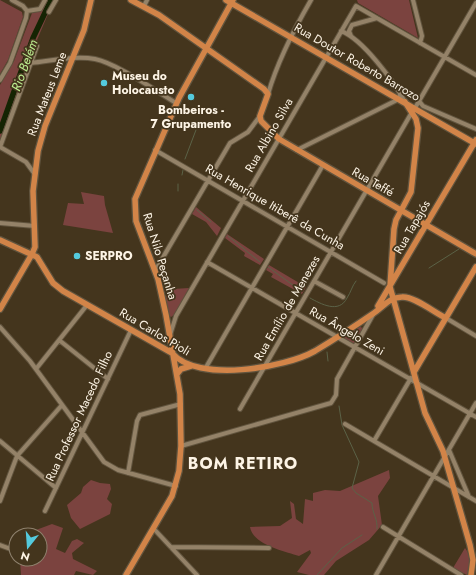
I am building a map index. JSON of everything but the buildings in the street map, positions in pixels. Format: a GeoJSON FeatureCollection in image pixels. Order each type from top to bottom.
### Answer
{"type":"FeatureCollection","features":[{"type":"Feature","properties":{"kind":"main road","name":"Rua Mateus Leme"},"geometry":{"type":"LineString","coordinates":[[0,308],[32,254],[35,243],[33,195],[36,161],[45,126],[84,30],[91,0]]}},
{"type":"Feature","properties":{"kind":"main road"},"geometry":{"type":"LineString","coordinates":[[131,0],[144,6],[227,64],[266,87],[270,87]]}},
{"type":"Feature","properties":{"kind":"main road","name":"Rua Doutor Roberto Barrozo"},"geometry":{"type":"LineString","coordinates":[[230,1],[326,57],[400,96],[405,102],[416,110],[475,142]]}},
{"type":"Feature","properties":{"kind":"main road","name":"Rua Nilo Peçanha"},"geometry":{"type":"LineString","coordinates":[[126,575],[154,529],[176,486],[180,464],[181,446],[181,404],[170,337],[155,271],[137,226],[135,212],[138,190],[176,103],[230,1]]}},
{"type":"Feature","properties":{"kind":"main road"},"geometry":{"type":"LineString","coordinates":[[255,81],[268,94],[260,116],[263,124]]}},
{"type":"Feature","properties":{"kind":"main road"},"geometry":{"type":"LineString","coordinates":[[416,110],[418,125],[412,186],[410,194],[401,210],[394,229],[390,286],[427,418],[445,456],[472,551],[473,564],[471,575]]}},
{"type":"Feature","properties":{"kind":"main road","name":"Rua Teffé"},"geometry":{"type":"LineString","coordinates":[[263,124],[279,139],[297,150],[476,254]]}},
{"type":"Feature","properties":{"kind":"main road","name":"Rua Tapajós"},"geometry":{"type":"LineString","coordinates":[[374,313],[475,142]]}},
{"type":"Feature","properties":{"kind":"main road"},"geometry":{"type":"LineString","coordinates":[[0,240],[32,254]]}},
{"type":"Feature","properties":{"kind":"main road","name":"Rua Carlos Pioli"},"geometry":{"type":"LineString","coordinates":[[32,254],[41,261],[56,286],[172,353],[179,360],[192,366],[205,369],[232,370],[265,366],[307,355],[394,299]]}},
{"type":"Feature","properties":{"kind":"main road"},"geometry":{"type":"LineString","coordinates":[[392,265],[395,268],[401,268]]}},
{"type":"Feature","properties":{"kind":"main road"},"geometry":{"type":"LineString","coordinates":[[414,372],[476,267]]}},
{"type":"Feature","properties":{"kind":"main road"},"geometry":{"type":"LineString","coordinates":[[394,299],[402,297],[412,299],[446,318]]}},
{"type":"Feature","properties":{"kind":"main road"},"geometry":{"type":"LineString","coordinates":[[411,361],[421,360]]}},
{"type":"Feature","properties":{"kind":"main road"},"geometry":{"type":"LineString","coordinates":[[176,374],[184,367],[192,366]]}},
{"type":"Feature","properties":{"kind":"street"},"geometry":{"type":"LineString","coordinates":[[0,80],[11,59],[26,18],[27,11],[23,6],[12,0]]}},
{"type":"Feature","properties":{"kind":"street"},"geometry":{"type":"LineString","coordinates":[[27,11],[39,10],[45,0]]}},
{"type":"Feature","properties":{"kind":"street"},"geometry":{"type":"LineString","coordinates":[[49,12],[56,0]]}},
{"type":"Feature","properties":{"kind":"street"},"geometry":{"type":"LineString","coordinates":[[144,6],[147,0]]}},
{"type":"Feature","properties":{"kind":"street"},"geometry":{"type":"LineString","coordinates":[[268,94],[290,36],[311,0]]}},
{"type":"Feature","properties":{"kind":"street"},"geometry":{"type":"LineString","coordinates":[[354,0],[356,6],[476,75]]}},
{"type":"Feature","properties":{"kind":"street"},"geometry":{"type":"LineString","coordinates":[[413,0],[422,33],[420,43]]}},
{"type":"Feature","properties":{"kind":"street","name":"Rua Emílio de Menezes"},"geometry":{"type":"LineString","coordinates":[[240,409],[331,252],[416,110],[419,101],[476,3]]}},
{"type":"Feature","properties":{"kind":"street","name":"Rua Albino Silva"},"geometry":{"type":"LineString","coordinates":[[170,337],[176,316],[356,6]]}},
{"type":"Feature","properties":{"kind":"street"},"geometry":{"type":"LineString","coordinates":[[471,12],[476,14]]}},
{"type":"Feature","properties":{"kind":"street"},"geometry":{"type":"LineString","coordinates":[[351,37],[349,31],[352,25],[377,18]]}},
{"type":"Feature","properties":{"kind":"street"},"geometry":{"type":"LineString","coordinates":[[297,150],[400,96],[387,73],[351,37],[341,31]]}},
{"type":"Feature","properties":{"kind":"street"},"geometry":{"type":"LineString","coordinates":[[34,173],[26,162],[0,147],[37,46]]}},
{"type":"Feature","properties":{"kind":"street"},"geometry":{"type":"LineString","coordinates":[[31,63],[72,59],[94,59],[107,63],[176,103]]}},
{"type":"Feature","properties":{"kind":"street"},"geometry":{"type":"LineString","coordinates":[[419,101],[423,106],[476,129]]}},
{"type":"Feature","properties":{"kind":"street"},"geometry":{"type":"LineString","coordinates":[[155,271],[231,140],[247,134],[254,127],[260,116]]}},
{"type":"Feature","properties":{"kind":"street"},"geometry":{"type":"LineString","coordinates":[[254,127],[263,124]]}},
{"type":"Feature","properties":{"kind":"street","name":"Rua Henrique Itiberê da Cunha"},"geometry":{"type":"LineString","coordinates":[[155,150],[384,283]]}},
{"type":"Feature","properties":{"kind":"street"},"geometry":{"type":"LineString","coordinates":[[26,162],[36,161]]}},
{"type":"Feature","properties":{"kind":"street"},"geometry":{"type":"LineString","coordinates":[[205,369],[323,165]]}},
{"type":"Feature","properties":{"kind":"street"},"geometry":{"type":"LineString","coordinates":[[0,223],[35,226]]}},
{"type":"Feature","properties":{"kind":"street","name":"Rua Ângelo Zeni"},"geometry":{"type":"LineString","coordinates":[[207,262],[476,417]]}},
{"type":"Feature","properties":{"kind":"street"},"geometry":{"type":"LineString","coordinates":[[314,281],[343,297]]}},
{"type":"Feature","properties":{"kind":"street"},"geometry":{"type":"LineString","coordinates":[[36,369],[87,305]]}},
{"type":"Feature","properties":{"kind":"street","name":"Rua Tapajós"},"geometry":{"type":"LineString","coordinates":[[181,446],[327,406],[334,400],[337,379],[356,348],[374,313]]}},
{"type":"Feature","properties":{"kind":"street"},"geometry":{"type":"LineString","coordinates":[[166,316],[171,318],[176,316]]}},
{"type":"Feature","properties":{"kind":"street"},"geometry":{"type":"LineString","coordinates":[[446,318],[476,336]]}},
{"type":"Feature","properties":{"kind":"street"},"geometry":{"type":"LineString","coordinates":[[360,322],[368,326]]}},
{"type":"Feature","properties":{"kind":"street"},"geometry":{"type":"LineString","coordinates":[[0,327],[36,369],[104,462],[113,468],[176,486]]}},
{"type":"Feature","properties":{"kind":"street","name":"Rua Professor Macedo Filho"},"geometry":{"type":"LineString","coordinates":[[45,511],[131,330]]}},
{"type":"Feature","properties":{"kind":"street"},"geometry":{"type":"LineString","coordinates":[[59,340],[108,379]]}},
{"type":"Feature","properties":{"kind":"street"},"geometry":{"type":"LineString","coordinates":[[374,441],[414,372]]}},
{"type":"Feature","properties":{"kind":"street"},"geometry":{"type":"LineString","coordinates":[[376,575],[476,403]]}},
{"type":"Feature","properties":{"kind":"street"},"geometry":{"type":"LineString","coordinates":[[128,473],[137,421],[140,415],[181,404]]}},
{"type":"Feature","properties":{"kind":"street"},"geometry":{"type":"LineString","coordinates":[[0,501],[17,456],[62,405]]}},
{"type":"Feature","properties":{"kind":"street"},"geometry":{"type":"LineString","coordinates":[[345,424],[476,501]]}},
{"type":"Feature","properties":{"kind":"street"},"geometry":{"type":"LineString","coordinates":[[0,441],[56,488]]}},
{"type":"Feature","properties":{"kind":"street"},"geometry":{"type":"LineString","coordinates":[[449,450],[469,497]]}},
{"type":"Feature","properties":{"kind":"street"},"geometry":{"type":"LineString","coordinates":[[383,527],[397,538],[454,573],[461,575]]}},
{"type":"Feature","properties":{"kind":"street"},"geometry":{"type":"LineString","coordinates":[[154,529],[197,575]]}},
{"type":"Feature","properties":{"kind":"street"},"geometry":{"type":"LineString","coordinates":[[171,547],[269,548]]}},
{"type":"Feature","properties":{"kind":"shaded area"},"geometry":{"type":"Polygon","coordinates":[[[0,0],[22,12],[23,17],[8,60],[0,74],[0,0]]]}},
{"type":"Feature","properties":{"kind":"shaded area"},"geometry":{"type":"Polygon","coordinates":[[[47,0],[54,0],[29,61],[0,143],[0,85],[14,61],[32,13],[41,11],[47,0]]]}},
{"type":"Feature","properties":{"kind":"shaded area"},"geometry":{"type":"Polygon","coordinates":[[[357,0],[409,0],[418,38],[358,3],[357,0]]]}},
{"type":"Feature","properties":{"kind":"shaded area"},"geometry":{"type":"Polygon","coordinates":[[[81,192],[104,196],[113,233],[63,225],[68,203],[84,204],[81,192]]]}},
{"type":"Feature","properties":{"kind":"shaded area"},"geometry":{"type":"Polygon","coordinates":[[[196,207],[221,228],[217,236],[206,222],[192,214],[196,207]]]}},
{"type":"Feature","properties":{"kind":"shaded area"},"geometry":{"type":"Polygon","coordinates":[[[227,234],[264,259],[260,265],[244,256],[245,253],[225,238],[227,234]]]}},
{"type":"Feature","properties":{"kind":"shaded area"},"geometry":{"type":"Polygon","coordinates":[[[269,265],[306,287],[302,294],[271,277],[273,274],[266,270],[269,265]]]}},
{"type":"Feature","properties":{"kind":"shaded area"},"geometry":{"type":"Polygon","coordinates":[[[189,288],[174,315],[171,317],[168,315],[165,296],[169,296],[173,289],[189,288]]]}},
{"type":"Feature","properties":{"kind":"shaded area"},"geometry":{"type":"Polygon","coordinates":[[[359,326],[364,329],[354,345],[342,338],[359,326]]]}},
{"type":"Feature","properties":{"kind":"shaded area"},"geometry":{"type":"Polygon","coordinates":[[[389,470],[390,478],[378,496],[382,525],[369,540],[336,561],[324,575],[309,575],[297,572],[311,553],[310,550],[299,556],[263,543],[252,533],[250,527],[280,526],[292,518],[290,501],[294,504],[296,519],[303,524],[305,499],[313,501],[313,493],[325,490],[340,491],[389,470]]]}},
{"type":"Feature","properties":{"kind":"shaded area"},"geometry":{"type":"Polygon","coordinates":[[[91,480],[110,484],[111,489],[107,499],[112,504],[110,514],[80,529],[71,518],[67,505],[81,493],[83,487],[91,480]]]}},
{"type":"Feature","properties":{"kind":"shaded area"},"geometry":{"type":"Polygon","coordinates":[[[52,524],[63,528],[56,549],[65,553],[72,541],[77,539],[84,543],[72,553],[73,559],[97,571],[93,575],[76,571],[74,575],[21,575],[20,567],[48,567],[48,527],[44,527],[52,524]]]}},
{"type":"Feature","properties":{"kind":"shaded area"},"geometry":{"type":"Polygon","coordinates":[[[465,548],[470,561],[467,575],[453,568],[465,548]]]}},
{"type":"Feature","properties":{"kind":"waterway","name":"Rio Belém"},"geometry":{"type":"LineString","coordinates":[[0,131],[33,38],[51,0]]}},
{"type":"Feature","properties":{"kind":"waterway"},"geometry":{"type":"LineString","coordinates":[[185,159],[199,122]]}},
{"type":"Feature","properties":{"kind":"waterway"},"geometry":{"type":"LineString","coordinates":[[182,175],[183,170]]}},
{"type":"Feature","properties":{"kind":"waterway"},"geometry":{"type":"LineString","coordinates":[[178,184],[178,191]]}},
{"type":"Feature","properties":{"kind":"waterway"},"geometry":{"type":"LineString","coordinates":[[197,210],[211,222]]}},
{"type":"Feature","properties":{"kind":"waterway"},"geometry":{"type":"LineString","coordinates":[[228,236],[260,262]]}},
{"type":"Feature","properties":{"kind":"waterway"},"geometry":{"type":"LineString","coordinates":[[429,268],[459,249]]}},
{"type":"Feature","properties":{"kind":"waterway"},"geometry":{"type":"LineString","coordinates":[[268,267],[301,291]]}},
{"type":"Feature","properties":{"kind":"waterway"},"geometry":{"type":"LineString","coordinates":[[310,298],[324,305],[335,307],[339,306],[344,303],[356,281]]}},
{"type":"Feature","properties":{"kind":"waterway"},"geometry":{"type":"LineString","coordinates":[[327,352],[328,361]]}},
{"type":"Feature","properties":{"kind":"waterway"},"geometry":{"type":"LineString","coordinates":[[339,406],[342,425],[359,462],[352,488],[356,493],[372,503],[377,522],[377,529]]}},
{"type":"Feature","properties":{"kind":"waterway"},"geometry":{"type":"LineString","coordinates":[[317,575],[342,548],[362,535]]}},
{"type":"Feature","properties":{"kind":"place","name":"Museu do Holocausto"},"geometry":{"type":"Point","coordinates":[104,83]}},
{"type":"Feature","properties":{"kind":"place","name":"Bombeiros - 7 Grupamento"},"geometry":{"type":"Point","coordinates":[191,97]}},
{"type":"Feature","properties":{"kind":"place","name":"SERPRO"},"geometry":{"type":"Point","coordinates":[77,256]}},
{"type":"Feature","properties":{"kind":"district","name":"BOM RETIRO"},"geometry":{"type":"Point","coordinates":[243,463]}}]}
